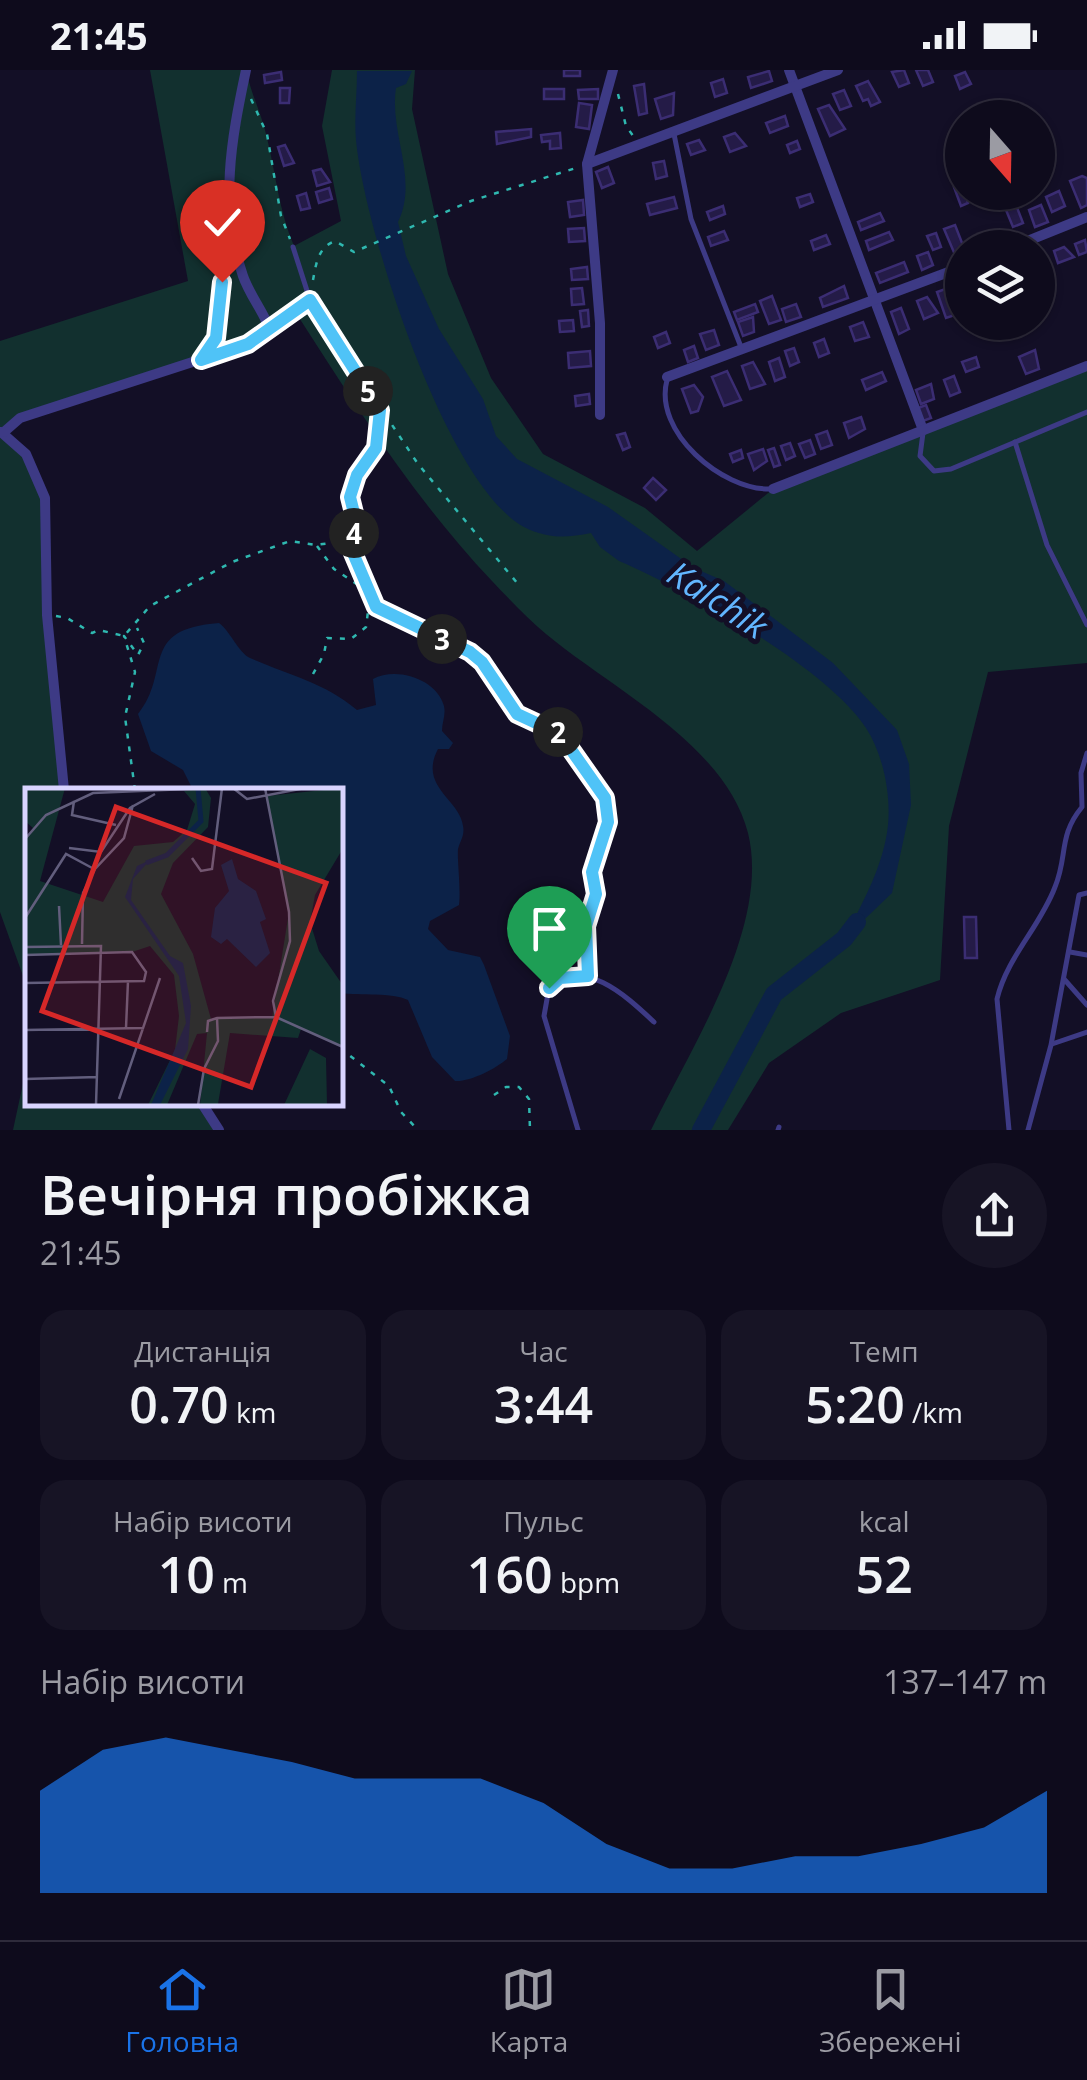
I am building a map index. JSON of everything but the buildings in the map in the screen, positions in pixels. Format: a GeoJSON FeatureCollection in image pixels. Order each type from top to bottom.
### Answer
{"type":"FeatureCollection","features":[{"type":"Feature","properties":{"kind":"street"},"geometry":{"type":"LineString","coordinates":[[789,70],[924,430]]}},
{"type":"Feature","properties":{"kind":"street"},"geometry":{"type":"LineString","coordinates":[[587,164],[838,70]]}},
{"type":"Feature","properties":{"kind":"street"},"geometry":{"type":"LineString","coordinates":[[64,788],[47,615],[45,498],[26,454],[2,432],[20,418],[201,360],[271,332],[244,278],[230,225],[230,164],[238,93],[246,71]]}},
{"type":"Feature","properties":{"kind":"street"},"geometry":{"type":"LineString","coordinates":[[600,414],[600,323],[587,164],[613,74]]}},
{"type":"Feature","properties":{"kind":"street"},"geometry":{"type":"LineString","coordinates":[[1055,230],[1087,217]]}},
{"type":"Feature","properties":{"kind":"street"},"geometry":{"type":"LineString","coordinates":[[667,377],[945,273]]}},
{"type":"Feature","properties":{"kind":"street"},"geometry":{"type":"LineString","coordinates":[[773,488],[1087,366]]}},
{"type":"Feature","properties":{"kind":"street"},"geometry":{"type":"LineString","coordinates":[[203,1105],[219,1130]]}},
{"type":"Feature","properties":{"kind":"lane"},"geometry":{"type":"LineString","coordinates":[[674,131],[692,219],[742,350]]}},
{"type":"Feature","properties":{"kind":"lane"},"geometry":{"type":"LineString","coordinates":[[271,332],[310,300],[311,291],[293,247]]}},
{"type":"Feature","properties":{"kind":"lane"},"geometry":{"type":"LineString","coordinates":[[667,377],[663,393],[673,423],[689,448],[741,486],[773,488]]}},
{"type":"Feature","properties":{"kind":"lane"},"geometry":{"type":"LineString","coordinates":[[924,430],[920,456],[934,471],[1087,412]]}},
{"type":"Feature","properties":{"kind":"lane"},"geometry":{"type":"LineString","coordinates":[[1015,442],[1047,544],[1087,625]]}},
{"type":"Feature","properties":{"kind":"lane"},"geometry":{"type":"LineString","coordinates":[[1009,1130],[997,999],[1001,980],[1056,886],[1066,826],[1084,807],[1082,773],[1087,753]]}},
{"type":"Feature","properties":{"kind":"lane"},"geometry":{"type":"LineString","coordinates":[[1028,1130],[1051,1045],[1079,895],[1087,893]]}},
{"type":"Feature","properties":{"kind":"lane"},"geometry":{"type":"LineString","coordinates":[[1069,952],[1087,955]]}},
{"type":"Feature","properties":{"kind":"lane"},"geometry":{"type":"LineString","coordinates":[[578,1130],[544,1002],[560,978],[588,976],[631,1000],[654,1022]]}},
{"type":"Feature","properties":{"kind":"lane"},"geometry":{"type":"LineString","coordinates":[[1064,979],[1087,1005]]}},
{"type":"Feature","properties":{"kind":"lane"},"geometry":{"type":"LineString","coordinates":[[1051,1045],[1087,1032]]}},
{"type":"Feature","properties":{"kind":"path"},"geometry":{"type":"LineString","coordinates":[[613,74],[628,131],[642,143]]}},
{"type":"Feature","properties":{"kind":"path"},"geometry":{"type":"LineString","coordinates":[[252,101],[267,134],[281,216],[293,247]]}},
{"type":"Feature","properties":{"kind":"path"},"geometry":{"type":"LineString","coordinates":[[311,291],[322,249],[335,241],[354,252],[471,202],[587,164]]}},
{"type":"Feature","properties":{"kind":"path"},"geometry":{"type":"LineString","coordinates":[[201,360],[216,338],[222,282],[222,210]]}},
{"type":"Feature","properties":{"kind":"path"},"geometry":{"type":"LineString","coordinates":[[310,300],[380,410],[452,506],[518,584]]}},
{"type":"Feature","properties":{"kind":"path"},"geometry":{"type":"LineString","coordinates":[[380,410],[376,448],[357,475],[350,497],[357,525],[351,540],[376,607],[424,628],[482,662],[517,714],[560,734],[605,798],[608,822],[592,872],[596,894],[586,926],[588,976]]}},
{"type":"Feature","properties":{"kind":"path"},"geometry":{"type":"LineString","coordinates":[[124,636],[136,627],[150,606],[232,562],[290,541],[316,545],[351,540]]}},
{"type":"Feature","properties":{"kind":"path"},"geometry":{"type":"LineString","coordinates":[[316,545],[334,569],[369,592]]}},
{"type":"Feature","properties":{"kind":"path"},"geometry":{"type":"LineString","coordinates":[[313,674],[327,638],[351,639],[366,627],[371,618],[369,592]]}},
{"type":"Feature","properties":{"kind":"path"},"geometry":{"type":"LineString","coordinates":[[47,615],[68,618],[92,633],[99,630],[124,636],[138,655]]}},
{"type":"Feature","properties":{"kind":"path"},"geometry":{"type":"LineString","coordinates":[[135,788],[125,717],[144,643],[136,627]]}},
{"type":"Feature","properties":{"kind":"path"},"geometry":{"type":"LineString","coordinates":[[124,636],[135,672]]}},
{"type":"Feature","properties":{"kind":"path"},"geometry":{"type":"LineString","coordinates":[[342,1050],[389,1086],[402,1112],[418,1130]]}},
{"type":"Feature","properties":{"kind":"path"},"geometry":{"type":"LineString","coordinates":[[494,1094],[506,1087],[519,1087],[529,1099],[530,1130]]}},
{"type":"Feature","properties":{"kind":"green space"},"geometry":{"type":"Polygon","coordinates":[[[150,70],[246,70],[294,246],[341,221],[322,126],[332,70],[415,70],[412,109],[448,274],[491,378],[543,454],[645,508],[697,551],[773,489],[1087,366],[1087,663],[988,672],[949,826],[940,980],[841,1013],[769,1063],[728,1130],[651,1130],[723,986],[748,907],[752,869],[748,833],[735,801],[691,745],[546,634],[464,550],[388,452],[296,313],[271,332],[20,418],[5,432],[26,454],[45,498],[47,615],[64,788],[25,788],[25,981],[0,912],[0,341],[188,281],[150,70]]]}},
{"type":"Feature","properties":{"kind":"green space"},"geometry":{"type":"Polygon","coordinates":[[[25,1074],[25,1105],[202,1105],[219,1130],[13,1130],[25,1074]]]}},
{"type":"Feature","properties":{"kind":"water"},"geometry":{"type":"Polygon","coordinates":[[[357,71],[412,71],[406,84],[396,88],[396,122],[406,189],[398,222],[406,256],[439,329],[483,399],[496,436],[517,459],[608,507],[694,568],[724,581],[833,663],[897,730],[909,764],[911,805],[892,893],[844,939],[865,898],[886,840],[888,800],[872,738],[847,704],[820,680],[753,633],[619,561],[600,547],[591,533],[541,534],[524,527],[495,502],[466,461],[439,409],[392,290],[362,180],[355,132],[357,71]]]}},
{"type":"Feature","properties":{"kind":"water"},"geometry":{"type":"Polygon","coordinates":[[[219,623],[250,658],[319,686],[357,710],[376,705],[373,679],[382,675],[404,675],[425,682],[440,697],[444,709],[442,731],[453,743],[449,749],[438,749],[433,773],[463,826],[458,849],[460,891],[459,905],[430,921],[428,929],[448,950],[480,957],[484,965],[510,1036],[507,1059],[496,1067],[455,1081],[432,1057],[408,1000],[342,993],[342,788],[192,788],[183,770],[151,751],[138,714],[148,698],[167,643],[194,627],[219,623]]]}},
{"type":"Feature","properties":{"kind":"waterway","name":"Kalchik"},"geometry":{"type":"LineString","coordinates":[[701,1130],[774,994],[844,939],[857,922]]}},
{"type":"Feature","properties":{"kind":"route"},"geometry":{"type":"LineString","coordinates":[[222,282],[216,338],[201,360],[271,332],[310,300],[380,410],[376,448],[364,471],[357,475],[350,497],[357,525],[350,546],[376,607],[424,628],[482,662],[510,708],[560,734],[584,774],[605,798],[608,822],[592,872],[596,894],[586,926],[588,976],[560,978],[549,988]]}}]}
